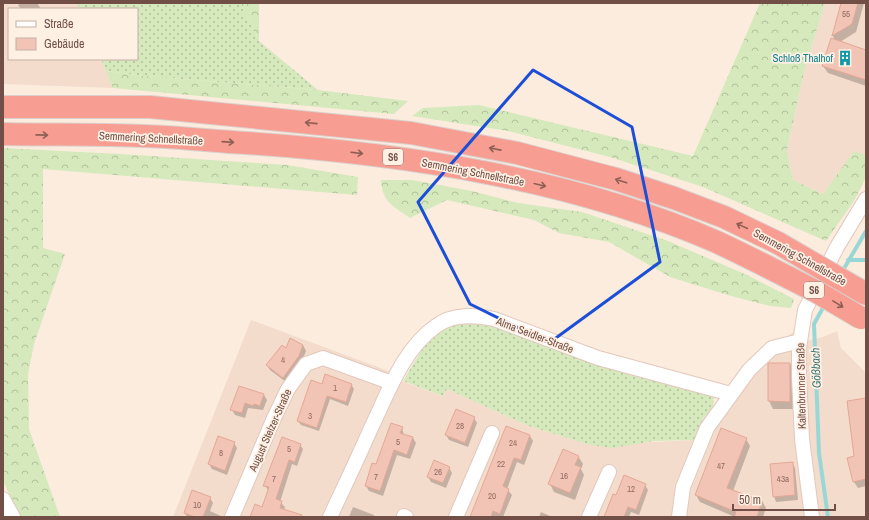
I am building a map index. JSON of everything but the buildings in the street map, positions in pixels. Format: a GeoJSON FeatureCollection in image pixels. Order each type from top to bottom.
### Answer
{"type":"FeatureCollection","features":[{"type":"Feature","properties":{"kind":"highway","name":"Semmering Schnellstraße"},"geometry":{"type":"LineString","coordinates":[[3,107],[150,107],[411,133],[517,153],[616,179],[674,198],[724,217],[778,243],[866,294]]}},
{"type":"Feature","properties":{"kind":"highway","name":"Semmering Schnellstraße"},"geometry":{"type":"LineString","coordinates":[[3,134],[146,136],[329,149],[435,164],[512,179],[617,206],[717,242],[817,292],[863,320]]}},
{"type":"Feature","properties":{"kind":"street","name":"Kaltenbrunner Straße"},"geometry":{"type":"LineString","coordinates":[[812,517],[801,417],[800,341],[805,310],[837,248],[866,199]]}},
{"type":"Feature","properties":{"kind":"street","name":"Alma Seidler-Straße"},"geometry":{"type":"LineString","coordinates":[[330,517],[402,364],[422,337],[436,325],[456,317],[476,315],[512,325],[555,343],[598,358],[731,394]]}},
{"type":"Feature","properties":{"kind":"street"},"geometry":{"type":"LineString","coordinates":[[679,517],[683,487],[707,428],[750,370],[772,348],[800,341]]}},
{"type":"Feature","properties":{"kind":"street","name":"August Stelzer-Straße"},"geometry":{"type":"LineString","coordinates":[[232,517],[274,418],[288,389],[306,364],[323,358],[392,383]]}},
{"type":"Feature","properties":{"kind":"street"},"geometry":{"type":"LineString","coordinates":[[456,517],[492,433]]}},
{"type":"Feature","properties":{"kind":"street"},"geometry":{"type":"LineString","coordinates":[[589,517],[609,472]]}},
{"type":"Feature","properties":{"kind":"street"},"geometry":{"type":"LineString","coordinates":[[3,499],[13,517]]}},
{"type":"Feature","properties":{"kind":"highlighted area"},"geometry":{"type":"Polygon","coordinates":[[[533,70],[632,127],[660,262],[549,343],[470,304],[418,202],[533,70]]]}},
{"type":"Feature","properties":{"kind":"shaded area"},"geometry":{"type":"Polygon","coordinates":[[[3,3],[77,3],[80,8],[8,8],[8,60],[101,60],[113,88],[3,84],[3,3]]]}},
{"type":"Feature","properties":{"kind":"shaded area"},"geometry":{"type":"Polygon","coordinates":[[[825,3],[866,3],[866,155],[854,152],[823,194],[793,180],[787,150],[804,72],[825,3]]]}},
{"type":"Feature","properties":{"kind":"shaded area"},"geometry":{"type":"Polygon","coordinates":[[[251,320],[391,372],[401,381],[443,396],[447,389],[529,426],[590,445],[695,440],[704,417],[783,339],[792,333],[806,332],[806,341],[823,337],[837,331],[841,348],[866,373],[866,517],[173,517],[251,320]]]}},
{"type":"Feature","properties":{"kind":"green space"},"geometry":{"type":"Polygon","coordinates":[[[77,3],[240,3],[259,41],[318,90],[145,76],[106,71],[101,60],[138,60],[138,8],[80,8],[77,3]]]}},
{"type":"Feature","properties":{"kind":"green space"},"geometry":{"type":"Polygon","coordinates":[[[240,3],[259,3],[259,41],[240,3]]]}},
{"type":"Feature","properties":{"kind":"green space"},"geometry":{"type":"Polygon","coordinates":[[[760,3],[825,3],[804,72],[787,150],[793,180],[823,194],[854,151],[866,155],[866,177],[854,201],[826,241],[703,187],[610,157],[508,131],[412,116],[423,108],[479,105],[693,156],[760,3]]]}},
{"type":"Feature","properties":{"kind":"green space"},"geometry":{"type":"Polygon","coordinates":[[[106,71],[145,76],[318,90],[408,101],[394,114],[113,88],[106,71]]]}},
{"type":"Feature","properties":{"kind":"green space"},"geometry":{"type":"Polygon","coordinates":[[[3,148],[287,165],[358,177],[357,195],[43,169],[43,248],[65,254],[34,344],[28,374],[29,429],[60,517],[21,517],[3,481],[3,148]]]}},
{"type":"Feature","properties":{"kind":"green space"},"geometry":{"type":"Polygon","coordinates":[[[381,180],[412,180],[472,191],[518,203],[582,212],[668,241],[747,275],[794,299],[791,308],[770,306],[731,296],[670,277],[609,242],[559,233],[534,220],[447,200],[410,218],[394,207],[386,199],[381,180]]]}},
{"type":"Feature","properties":{"kind":"green space"},"geometry":{"type":"Polygon","coordinates":[[[468,322],[508,330],[572,356],[630,375],[714,395],[713,408],[704,417],[695,440],[654,441],[613,448],[590,445],[529,426],[447,389],[443,396],[403,381],[423,348],[447,326],[468,322]]]}},
{"type":"Feature","properties":{"kind":"waterway","name":"Gößbach"},"geometry":{"type":"LineString","coordinates":[[842,272],[866,231]]}},
{"type":"Feature","properties":{"kind":"waterway"},"geometry":{"type":"LineString","coordinates":[[848,260],[866,260]]}},
{"type":"Feature","properties":{"kind":"waterway","name":"Gößbach"},"geometry":{"type":"LineString","coordinates":[[825,304],[814,324],[819,453],[828,517]]}},
{"type":"Feature","properties":{"kind":"place","name":"Schloß Thalhof"},"geometry":{"type":"Point","coordinates":[845,58]}}]}
